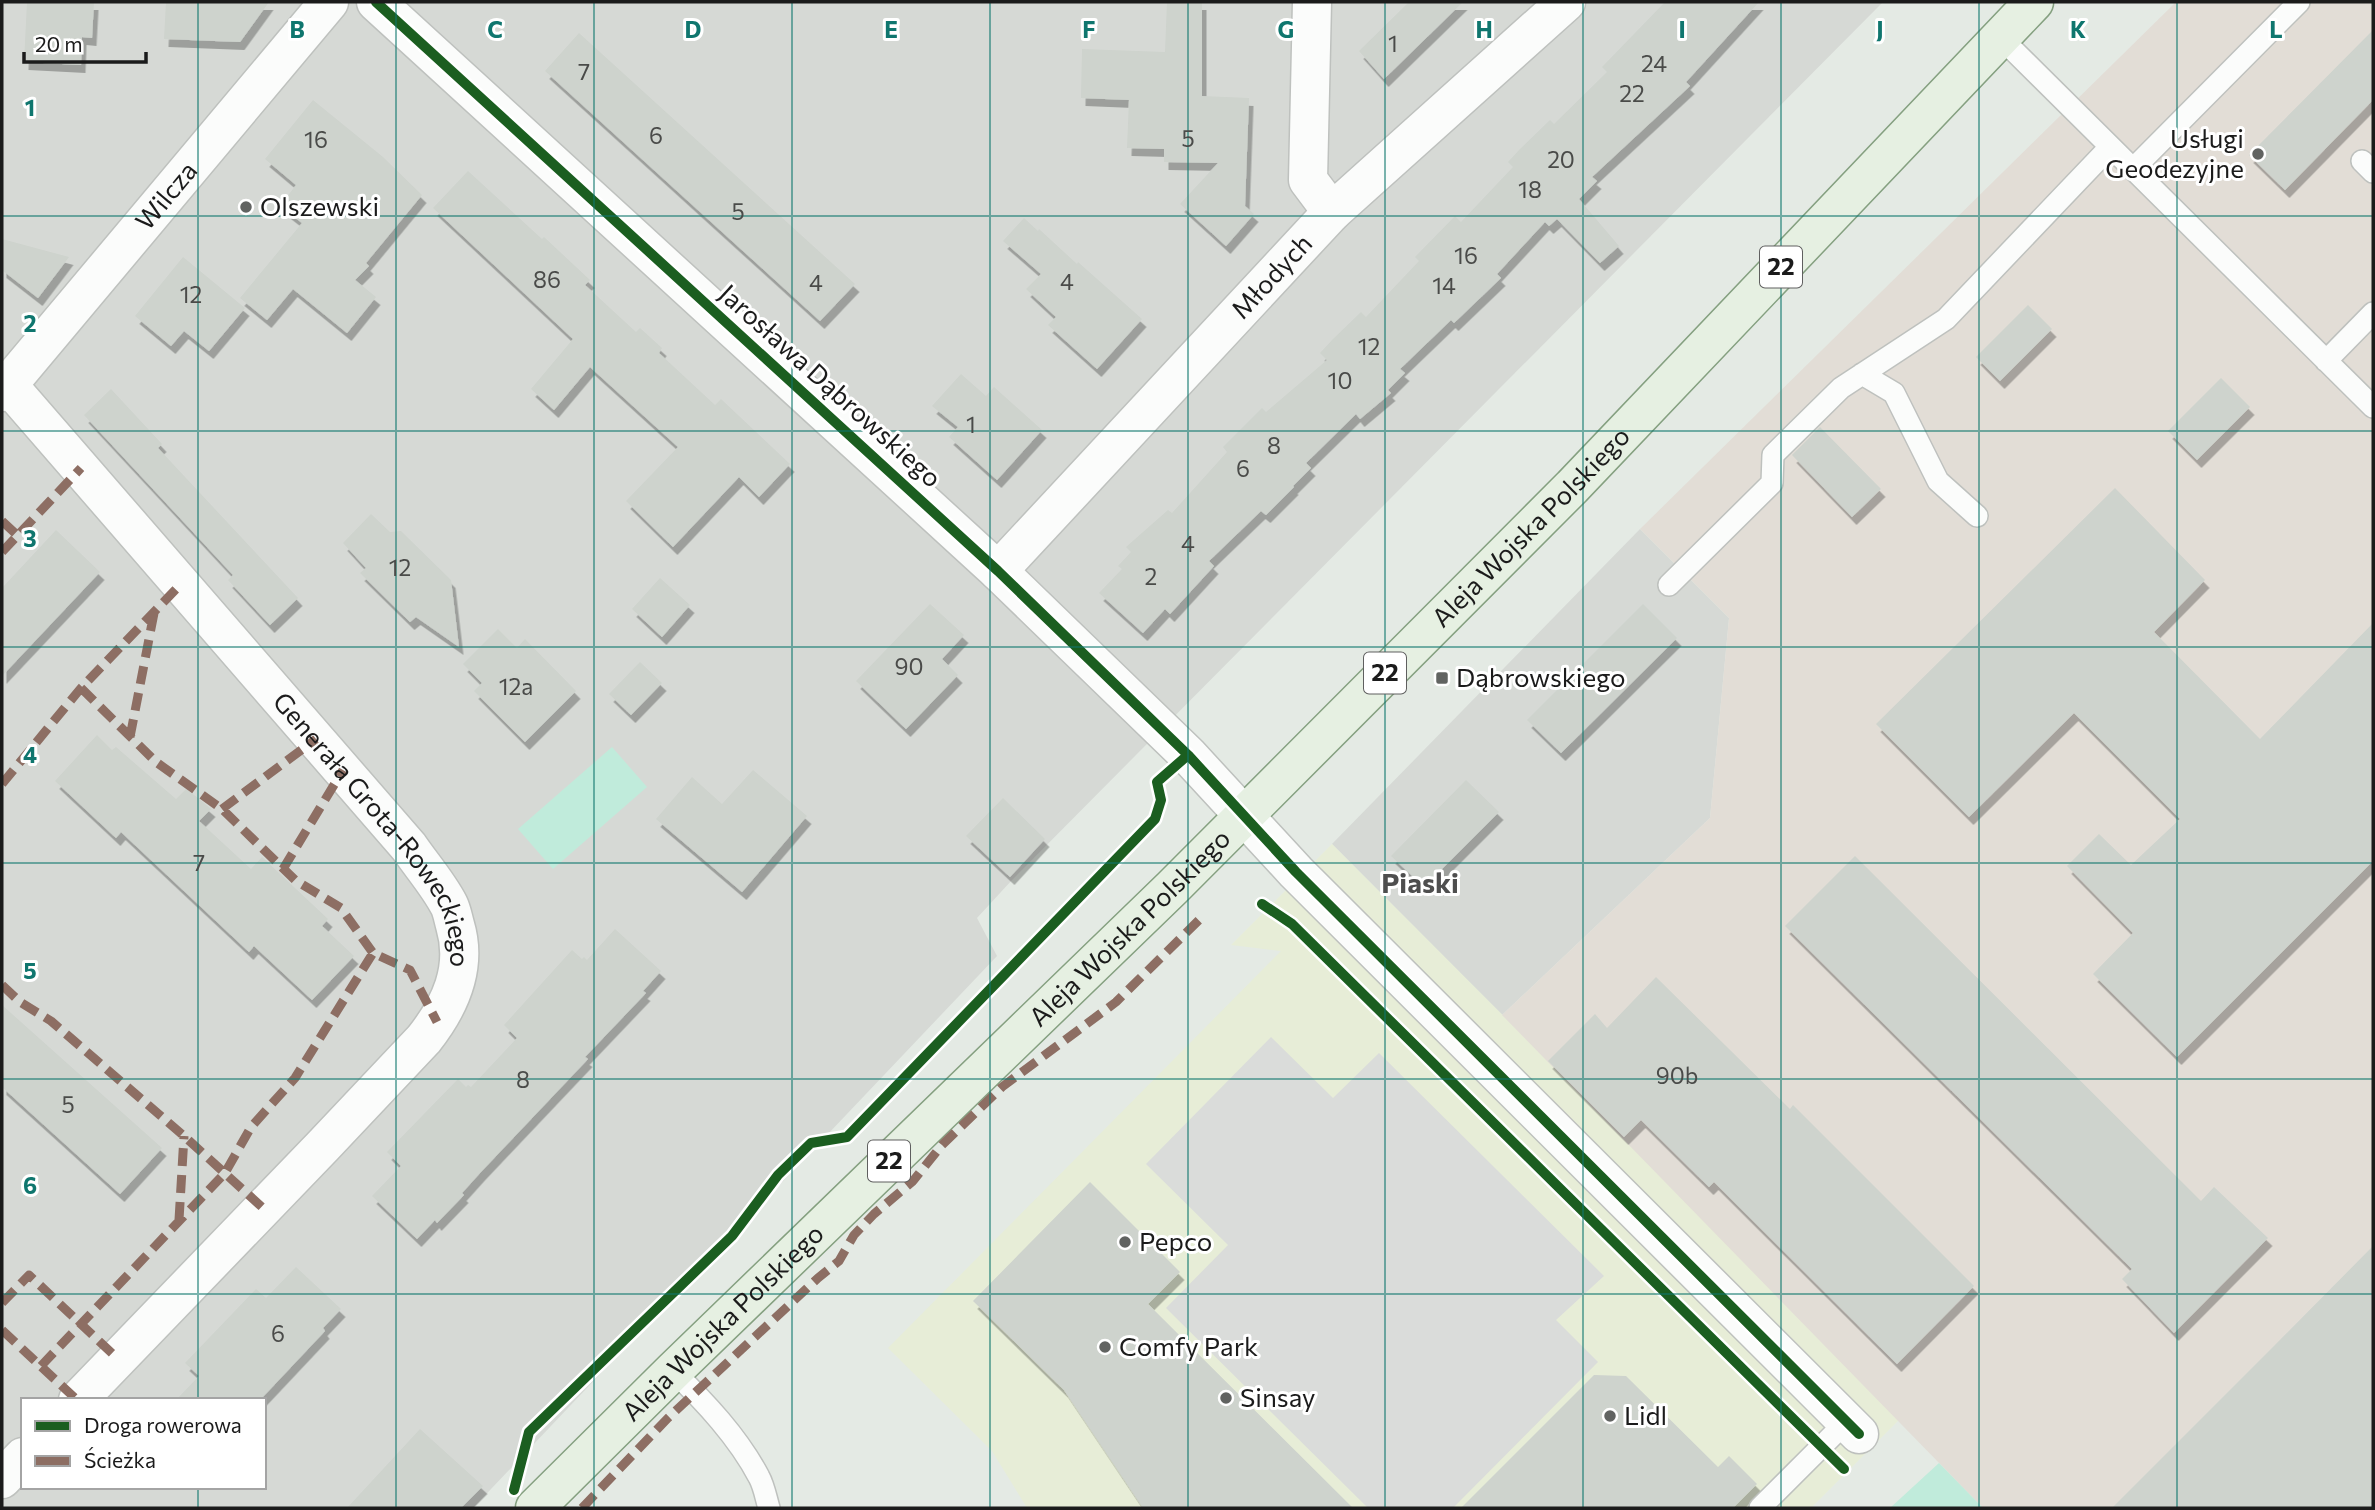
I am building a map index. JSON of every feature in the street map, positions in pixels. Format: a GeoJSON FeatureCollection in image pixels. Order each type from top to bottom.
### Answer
{"type":"FeatureCollection","features":[{"type":"Feature","properties":{"kind":"main road","name":"Aleja Wojska Polskiego"},"geometry":{"type":"LineString","coordinates":[[535,1508],[1172,888],[1572,487],[2034,2]]}},
{"type":"Feature","properties":{"kind":"street","name":"Wilcza"},"geometry":{"type":"LineString","coordinates":[[5,388],[329,2]]}},
{"type":"Feature","properties":{"kind":"street","name":"Jarosława Dąbrowskiego"},"geometry":{"type":"LineString","coordinates":[[376,2],[998,570],[1188,755],[1315,891],[1853,1428]]}},
{"type":"Feature","properties":{"kind":"street"},"geometry":{"type":"LineString","coordinates":[[1312,2],[1308,180],[1332,212]]}},
{"type":"Feature","properties":{"kind":"street","name":"Młodych"},"geometry":{"type":"LineString","coordinates":[[998,570],[1332,212],[1566,2]]}},
{"type":"Feature","properties":{"kind":"street","name":"Generała Grota-Roweckiego"},"geometry":{"type":"LineString","coordinates":[[5,388],[410,847],[450,906],[461,954],[452,995],[438,1022],[424,1039],[80,1398]]}},
{"type":"Feature","properties":{"kind":"street"},"geometry":{"type":"LineString","coordinates":[[2,1479],[21,1459]]}},
{"type":"Feature","properties":{"kind":"lane"},"geometry":{"type":"LineString","coordinates":[[2133,169],[2299,2]]}},
{"type":"Feature","properties":{"kind":"lane"},"geometry":{"type":"LineString","coordinates":[[2000,37],[2373,407]]}},
{"type":"Feature","properties":{"kind":"lane"},"geometry":{"type":"LineString","coordinates":[[1669,585],[1772,483],[1773,455],[1841,388],[1946,319],[2110,147]]}},
{"type":"Feature","properties":{"kind":"lane"},"geometry":{"type":"LineString","coordinates":[[2326,360],[2373,313]]}},
{"type":"Feature","properties":{"kind":"lane"},"geometry":{"type":"LineString","coordinates":[[1862,374],[1894,393],[1938,481],[1977,516]]}},
{"type":"Feature","properties":{"kind":"lane"},"geometry":{"type":"LineString","coordinates":[[673,1371],[696,1393],[732,1437],[760,1478],[769,1508]]}},
{"type":"Feature","properties":{"kind":"lane"},"geometry":{"type":"LineString","coordinates":[[1760,1508],[1853,1428]]}},
{"type":"Feature","properties":{"kind":"shaded area"},"geometry":{"type":"Polygon","coordinates":[[[2,2],[1883,2],[1012,880],[977,918],[997,956],[473,1508],[2,1508],[2,2]]]}},
{"type":"Feature","properties":{"kind":"shaded area"},"geometry":{"type":"Polygon","coordinates":[[[2176,2],[2373,2],[2373,1508],[1983,1508],[1502,1015],[1710,818],[1729,618],[1640,529],[2176,2]]]}},
{"type":"Feature","properties":{"kind":"shaded area"},"geometry":{"type":"Polygon","coordinates":[[[1640,529],[1729,618],[1710,818],[1502,1015],[1332,844],[1640,529]]]}},
{"type":"Feature","properties":{"kind":"shaded area"},"geometry":{"type":"Polygon","coordinates":[[[612,747],[647,787],[553,869],[518,829],[612,747]]]}},
{"type":"Feature","properties":{"kind":"shaded area","name":"Comfy Park"},"geometry":{"type":"Polygon","coordinates":[[[1332,844],[1903,1416],[1811,1508],[1027,1508],[992,1451],[888,1348],[1281,951],[1231,945],[1332,844]]]}},
{"type":"Feature","properties":{"kind":"shaded area"},"geometry":{"type":"Polygon","coordinates":[[[1271,1037],[1333,1098],[1379,1053],[1604,1276],[1556,1320],[1598,1362],[1453,1508],[1368,1508],[1166,1308],[1228,1245],[1146,1164],[1271,1037]]]}},
{"type":"Feature","properties":{"kind":"shaded area"},"geometry":{"type":"Polygon","coordinates":[[[1939,1463],[1983,1508],[1890,1508],[1939,1463]]]}},
{"type":"Feature","properties":{"kind":"building"},"geometry":{"type":"Polygon","coordinates":[[[27,2],[94,2],[92,38],[82,37],[81,65],[24,62],[27,2]]]}},
{"type":"Feature","properties":{"kind":"building"},"geometry":{"type":"Polygon","coordinates":[[[166,2],[269,2],[240,42],[164,39],[166,2]]]}},
{"type":"Feature","properties":{"kind":"building"},"geometry":{"type":"Polygon","coordinates":[[[1167,2],[1202,2],[1202,96],[1249,98],[1245,206],[1254,214],[1226,246],[1180,204],[1218,163],[1164,162],[1164,149],[1127,148],[1129,100],[1081,98],[1082,49],[1165,52],[1167,2]]]}},
{"type":"Feature","properties":{"kind":"building"},"geometry":{"type":"Polygon","coordinates":[[[1409,2],[1463,2],[1384,79],[1359,51],[1409,2]]]}},
{"type":"Feature","properties":{"kind":"building"},"geometry":{"type":"Polygon","coordinates":[[[1665,2],[1759,2],[1686,82],[1690,86],[1592,177],[1597,181],[1579,199],[1619,246],[1600,263],[1557,219],[1549,226],[1545,222],[1497,274],[1501,278],[1454,323],[1451,320],[1400,369],[1405,373],[1388,390],[1391,393],[1360,419],[1356,414],[1306,463],[1311,468],[1294,487],[1266,515],[1261,511],[1209,561],[1214,566],[1170,614],[1165,609],[1143,633],[1099,593],[1122,569],[1118,566],[1131,552],[1126,547],[1168,510],[1172,513],[1227,452],[1223,447],[1262,408],[1266,412],[1327,360],[1320,353],[1333,339],[1361,312],[1366,317],[1419,261],[1415,257],[1455,216],[1461,222],[1513,167],[1508,162],[1520,149],[1550,120],[1554,124],[1607,72],[1602,67],[1665,2]]]}},
{"type":"Feature","properties":{"kind":"building"},"geometry":{"type":"Polygon","coordinates":[[[2373,30],[2373,100],[2285,190],[2249,155],[2373,30]]]}},
{"type":"Feature","properties":{"kind":"building"},"geometry":{"type":"Polygon","coordinates":[[[579,33],[855,284],[820,321],[545,71],[579,33]]]}},
{"type":"Feature","properties":{"kind":"building"},"geometry":{"type":"Polygon","coordinates":[[[313,100],[383,157],[422,195],[366,263],[369,266],[355,280],[376,297],[347,333],[293,289],[267,320],[240,298],[302,223],[280,206],[296,185],[265,159],[313,100]]]}},
{"type":"Feature","properties":{"kind":"building"},"geometry":{"type":"Polygon","coordinates":[[[468,171],[590,280],[585,285],[636,332],[640,328],[662,348],[659,353],[715,405],[721,399],[790,464],[759,497],[739,477],[673,547],[626,501],[678,447],[590,367],[554,410],[531,389],[573,339],[433,208],[468,171]]]}},
{"type":"Feature","properties":{"kind":"building"},"geometry":{"type":"Polygon","coordinates":[[[1024,218],[1142,319],[1097,369],[1048,325],[1056,317],[1026,289],[1041,274],[1003,241],[1024,218]]]}},
{"type":"Feature","properties":{"kind":"building"},"geometry":{"type":"Polygon","coordinates":[[[2,239],[69,257],[38,298],[2,270],[2,239]]]}},
{"type":"Feature","properties":{"kind":"building"},"geometry":{"type":"Polygon","coordinates":[[[183,257],[245,308],[209,351],[184,331],[171,346],[135,316],[183,257]]]}},
{"type":"Feature","properties":{"kind":"building"},"geometry":{"type":"Polygon","coordinates":[[[2028,305],[2052,329],[2000,381],[1976,357],[2028,305]]]}},
{"type":"Feature","properties":{"kind":"building"},"geometry":{"type":"Polygon","coordinates":[[[961,374],[986,396],[994,387],[1042,430],[997,480],[949,437],[958,427],[932,406],[961,374]]]}},
{"type":"Feature","properties":{"kind":"building"},"geometry":{"type":"Polygon","coordinates":[[[2221,378],[2250,407],[2197,460],[2168,431],[2221,378]]]}},
{"type":"Feature","properties":{"kind":"building"},"geometry":{"type":"Polygon","coordinates":[[[111,389],[162,444],[158,448],[298,598],[270,625],[228,580],[233,575],[84,415],[111,389]]]}},
{"type":"Feature","properties":{"kind":"building"},"geometry":{"type":"Polygon","coordinates":[[[1820,427],[1881,489],[1852,517],[1792,455],[1820,427]]]}},
{"type":"Feature","properties":{"kind":"building"},"geometry":{"type":"Polygon","coordinates":[[[2115,488],[2205,580],[2154,632],[2260,739],[2373,623],[2373,861],[2177,1057],[2093,974],[2133,933],[2067,866],[2099,834],[2131,865],[2180,819],[2074,713],[1969,817],[1876,724],[2115,488]]]}},
{"type":"Feature","properties":{"kind":"building"},"geometry":{"type":"Polygon","coordinates":[[[371,514],[390,532],[401,531],[451,580],[459,647],[416,617],[410,622],[360,573],[366,568],[343,543],[371,514]]]}},
{"type":"Feature","properties":{"kind":"building"},"geometry":{"type":"Polygon","coordinates":[[[56,530],[100,572],[2,676],[2,588],[56,530]]]}},
{"type":"Feature","properties":{"kind":"building"},"geometry":{"type":"Polygon","coordinates":[[[660,578],[690,605],[662,637],[632,609],[660,578]]]}},
{"type":"Feature","properties":{"kind":"building"},"geometry":{"type":"Polygon","coordinates":[[[930,604],[964,635],[942,659],[958,675],[906,729],[856,681],[930,604]]]}},
{"type":"Feature","properties":{"kind":"building"},"geometry":{"type":"Polygon","coordinates":[[[1643,604],[1677,638],[1561,753],[1527,720],[1643,604]]]}},
{"type":"Feature","properties":{"kind":"building"},"geometry":{"type":"Polygon","coordinates":[[[498,629],[517,648],[525,639],[576,691],[525,742],[474,691],[482,683],[463,664],[498,629]]]}},
{"type":"Feature","properties":{"kind":"building"},"geometry":{"type":"Polygon","coordinates":[[[640,662],[662,683],[631,715],[609,694],[640,662]]]}},
{"type":"Feature","properties":{"kind":"building"},"geometry":{"type":"Polygon","coordinates":[[[97,735],[112,750],[116,747],[176,799],[186,789],[198,798],[211,809],[199,821],[251,869],[262,857],[328,919],[322,926],[354,956],[312,1000],[254,946],[249,952],[121,832],[116,838],[55,781],[97,735]]]}},
{"type":"Feature","properties":{"kind":"building"},"geometry":{"type":"Polygon","coordinates":[[[753,770],[807,816],[742,892],[656,819],[692,777],[722,804],[753,770]]]}},
{"type":"Feature","properties":{"kind":"building"},"geometry":{"type":"Polygon","coordinates":[[[1466,780],[1499,812],[1424,887],[1391,856],[1466,780]]]}},
{"type":"Feature","properties":{"kind":"building"},"geometry":{"type":"Polygon","coordinates":[[[1003,798],[1045,839],[1010,877],[966,836],[1003,798]]]}},
{"type":"Feature","properties":{"kind":"building"},"geometry":{"type":"Polygon","coordinates":[[[1855,856],[2201,1201],[2214,1187],[2268,1238],[2174,1333],[2122,1279],[2132,1269],[1785,926],[1855,856]]]}},
{"type":"Feature","properties":{"kind":"building"},"geometry":{"type":"Polygon","coordinates":[[[615,929],[661,971],[643,991],[646,993],[585,1057],[588,1059],[480,1173],[462,1193],[464,1195],[417,1239],[372,1196],[401,1166],[387,1152],[458,1079],[466,1087],[471,1087],[517,1038],[504,1025],[572,950],[587,960],[615,929]]]}},
{"type":"Feature","properties":{"kind":"building"},"geometry":{"type":"Polygon","coordinates":[[[1656,977],[1790,1109],[1793,1105],[1974,1286],[1897,1364],[1714,1182],[1709,1187],[1641,1120],[1624,1137],[1548,1061],[1595,1014],[1607,1028],[1656,977]]]}},
{"type":"Feature","properties":{"kind":"building"},"geometry":{"type":"Polygon","coordinates":[[[2,1005],[162,1148],[120,1194],[2,1087],[2,1005]]]}},
{"type":"Feature","properties":{"kind":"building","name":"Comfy Park"},"geometry":{"type":"Polygon","coordinates":[[[1090,1182],[1180,1272],[1148,1304],[1353,1508],[1143,1508],[1064,1390],[973,1301],[1090,1182]]]}},
{"type":"Feature","properties":{"kind":"building"},"geometry":{"type":"Polygon","coordinates":[[[2373,1246],[2373,1508],[2112,1508],[2274,1346],[2373,1246]]]}},
{"type":"Feature","properties":{"kind":"building"},"geometry":{"type":"Polygon","coordinates":[[[296,1267],[341,1309],[323,1328],[325,1331],[262,1398],[178,1398],[199,1376],[185,1363],[256,1289],[266,1298],[296,1267]]]}},
{"type":"Feature","properties":{"kind":"building","name":"Lidl"},"geometry":{"type":"Polygon","coordinates":[[[1594,1375],[1626,1376],[1718,1467],[1729,1456],[1757,1484],[1733,1508],[1461,1508],[1594,1375]]]}},
{"type":"Feature","properties":{"kind":"building"},"geometry":{"type":"Polygon","coordinates":[[[420,1429],[483,1486],[461,1508],[347,1508],[420,1429]]]}},
{"type":"Feature","properties":{"kind":"marked path"},"geometry":{"type":"LineString","coordinates":[[2,552],[81,468]]}},
{"type":"Feature","properties":{"kind":"marked path"},"geometry":{"type":"LineString","coordinates":[[2,521],[17,535]]}},
{"type":"Feature","properties":{"kind":"marked path"},"geometry":{"type":"LineString","coordinates":[[2,784],[81,688],[181,584]]}},
{"type":"Feature","properties":{"kind":"marked path"},"geometry":{"type":"LineString","coordinates":[[130,737],[154,613]]}},
{"type":"Feature","properties":{"kind":"marked path"},"geometry":{"type":"LineString","coordinates":[[81,688],[156,762],[222,809],[295,880],[341,908],[373,953],[410,970],[437,1022]]}},
{"type":"Feature","properties":{"kind":"marked path"},"geometry":{"type":"LineString","coordinates":[[222,809],[316,739]]}},
{"type":"Feature","properties":{"kind":"marked path"},"geometry":{"type":"LineString","coordinates":[[283,869],[343,770]]}},
{"type":"Feature","properties":{"kind":"marked path"},"geometry":{"type":"LineString","coordinates":[[582,1508],[668,1418],[839,1261],[854,1235],[913,1181],[942,1145],[1002,1087],[1116,1002],[1200,919]]}},
{"type":"Feature","properties":{"kind":"marked path"},"geometry":{"type":"LineString","coordinates":[[41,1366],[225,1173],[251,1127],[295,1078],[373,953]]}},
{"type":"Feature","properties":{"kind":"marked path"},"geometry":{"type":"LineString","coordinates":[[2,985],[20,1002],[51,1021],[263,1208]]}},
{"type":"Feature","properties":{"kind":"marked path"},"geometry":{"type":"LineString","coordinates":[[179,1220],[184,1136]]}},
{"type":"Feature","properties":{"kind":"marked path"},"geometry":{"type":"LineString","coordinates":[[2,1303],[29,1275],[118,1359]]}},
{"type":"Feature","properties":{"kind":"marked path"},"geometry":{"type":"LineString","coordinates":[[2,1330],[75,1398]]}},
{"type":"Feature","properties":{"kind":"cycle path"},"geometry":{"type":"LineString","coordinates":[[376,2],[998,571],[1188,755],[1296,872],[1859,1434]]}},
{"type":"Feature","properties":{"kind":"cycle path"},"geometry":{"type":"LineString","coordinates":[[514,1490],[529,1432],[732,1236],[778,1175],[811,1143],[847,1137],[1155,819],[1161,800],[1157,782],[1188,755]]}},
{"type":"Feature","properties":{"kind":"cycle path"},"geometry":{"type":"LineString","coordinates":[[1262,904],[1292,924],[1844,1469]]}},
{"type":"Feature","properties":{"kind":"place","name":"Usługi Geodezyjne"},"geometry":{"type":"Point","coordinates":[2258,154]}},
{"type":"Feature","properties":{"kind":"place","name":"Olszewski"},"geometry":{"type":"Point","coordinates":[246,207]}},
{"type":"Feature","properties":{"kind":"place","name":"Dąbrowskiego"},"geometry":{"type":"Point","coordinates":[1442,678]}},
{"type":"Feature","properties":{"kind":"place","name":"Pepco"},"geometry":{"type":"Point","coordinates":[1125,1242]}},
{"type":"Feature","properties":{"kind":"place","name":"Comfy Park"},"geometry":{"type":"Point","coordinates":[1105,1347]}},
{"type":"Feature","properties":{"kind":"place","name":"Sinsay"},"geometry":{"type":"Point","coordinates":[1226,1398]}},
{"type":"Feature","properties":{"kind":"place","name":"Lidl"},"geometry":{"type":"Point","coordinates":[1610,1416]}},
{"type":"Feature","properties":{"kind":"district","name":"Piaski"},"geometry":{"type":"Point","coordinates":[1420,883]}}]}
